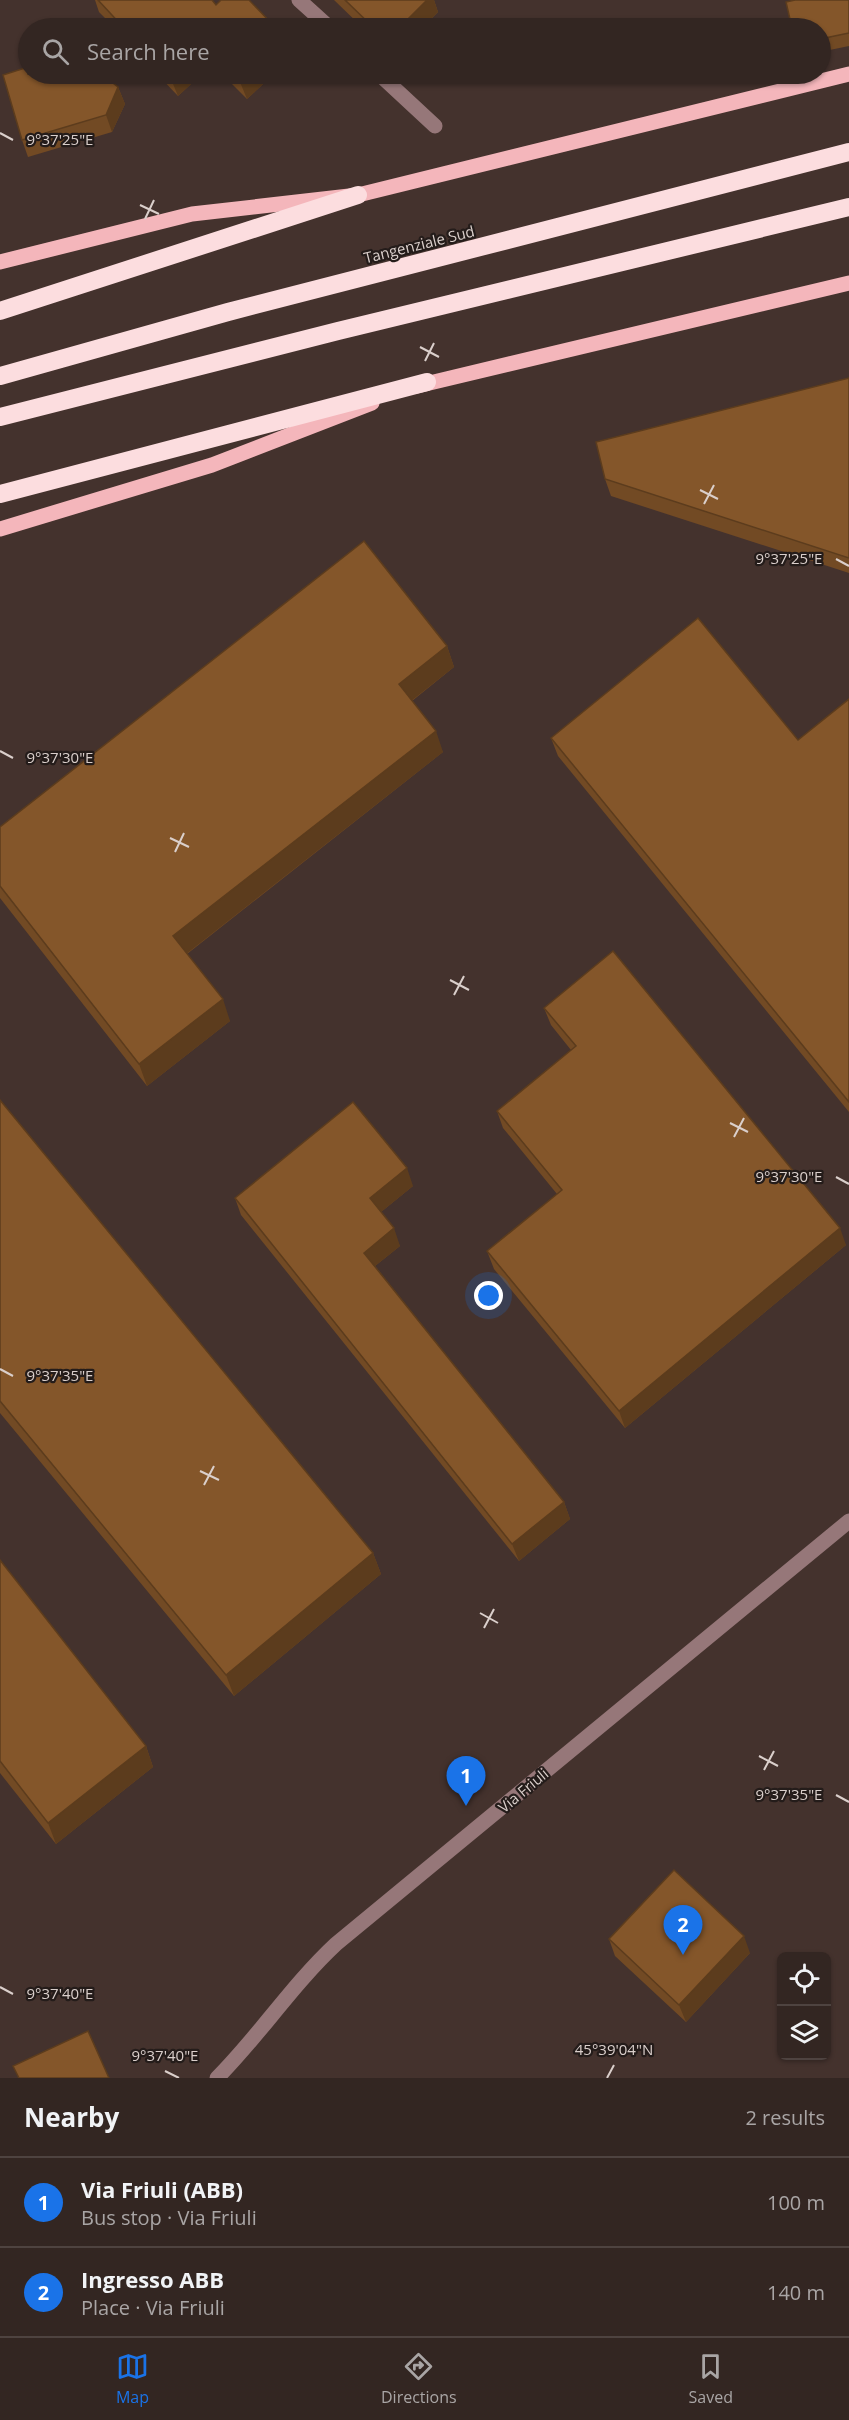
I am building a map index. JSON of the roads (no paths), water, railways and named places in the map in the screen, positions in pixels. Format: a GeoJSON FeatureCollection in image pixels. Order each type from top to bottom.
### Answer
{"type":"FeatureCollection","features":[{"type":"Feature","properties":{"kind":"highway","name":"Tangenziale Sud"},"geometry":{"type":"LineString","coordinates":[[0,376],[228,312],[849,152]]}},
{"type":"Feature","properties":{"kind":"highway"},"geometry":{"type":"LineString","coordinates":[[0,311],[358,195]]}},
{"type":"Feature","properties":{"kind":"highway"},"geometry":{"type":"LineString","coordinates":[[0,417],[338,331],[849,207]]}},
{"type":"Feature","properties":{"kind":"highway"},"geometry":{"type":"LineString","coordinates":[[0,494],[427,382]]}},
{"type":"Feature","properties":{"kind":"main road"},"geometry":{"type":"LineString","coordinates":[[831,78],[849,74]]}},
{"type":"Feature","properties":{"kind":"main road"},"geometry":{"type":"LineString","coordinates":[[0,262],[192,214],[358,195],[808,84]]}},
{"type":"Feature","properties":{"kind":"main road"},"geometry":{"type":"LineString","coordinates":[[0,529],[212,465],[427,382],[849,283]]}},
{"type":"Feature","properties":{"kind":"street"},"geometry":{"type":"LineString","coordinates":[[299,0],[319,18]]}},
{"type":"Feature","properties":{"kind":"street"},"geometry":{"type":"LineString","coordinates":[[390,84],[435,126]]}},
{"type":"Feature","properties":{"kind":"street","name":"Via Friuli"},"geometry":{"type":"LineString","coordinates":[[216,2078],[248,2046],[309,1970],[336,1944],[849,1521]]}},
{"type":"Feature","properties":{"kind":"place","name":"Via Friuli (ABB)"},"geometry":{"type":"Point","coordinates":[466,1806]}},
{"type":"Feature","properties":{"kind":"place","name":"Ingresso ABB"},"geometry":{"type":"Point","coordinates":[683,1955]}}]}
